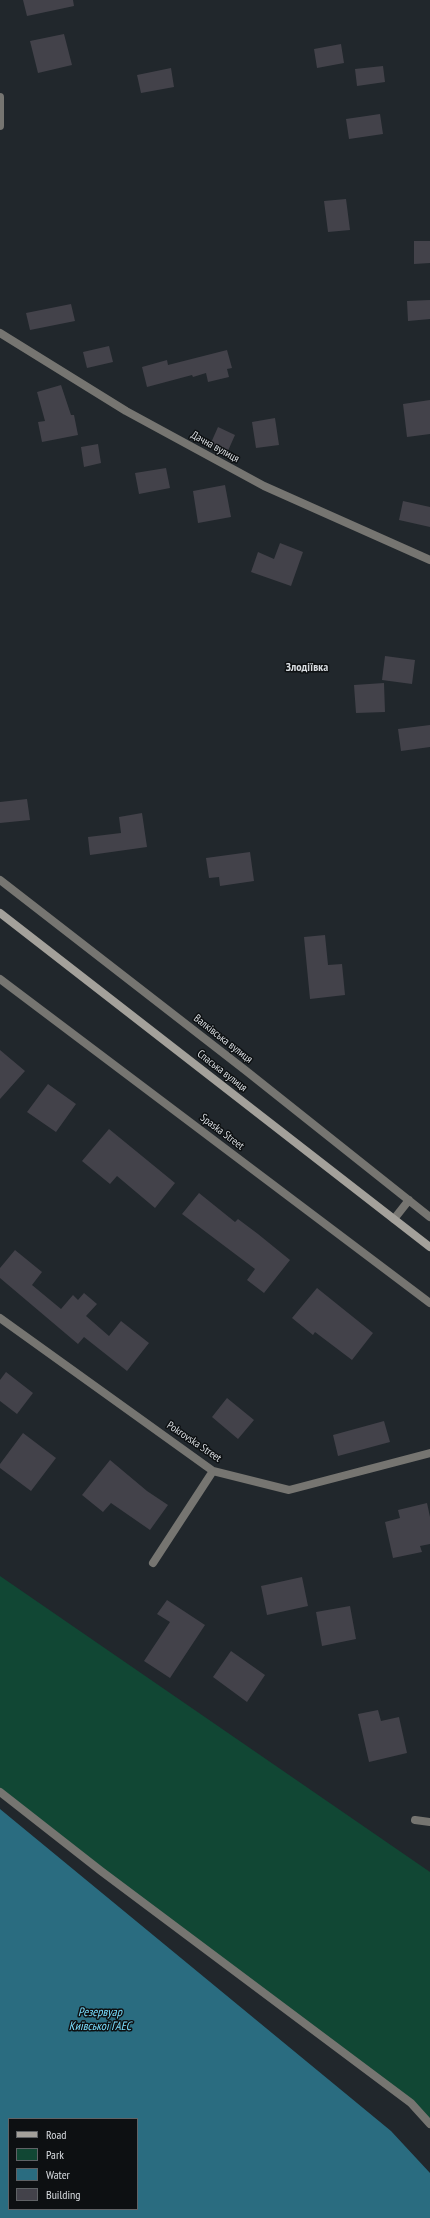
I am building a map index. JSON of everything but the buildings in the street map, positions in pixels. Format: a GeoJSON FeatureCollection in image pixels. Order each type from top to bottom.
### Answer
{"type":"FeatureCollection","features":[{"type":"Feature","properties":{"kind":"street"},"geometry":{"type":"LineString","coordinates":[[0,97],[0,126]]}},
{"type":"Feature","properties":{"kind":"street","name":"Дачна вулиця"},"geometry":{"type":"LineString","coordinates":[[0,333],[126,411],[264,486],[430,560]]}},
{"type":"Feature","properties":{"kind":"street","name":"Валківська вулиця"},"geometry":{"type":"LineString","coordinates":[[0,880],[245,1070],[430,1217]]}},
{"type":"Feature","properties":{"kind":"street","name":"Спаська вулиця"},"geometry":{"type":"LineString","coordinates":[[0,913],[430,1247]]}},
{"type":"Feature","properties":{"kind":"street","name":"Spaska Street"},"geometry":{"type":"LineString","coordinates":[[0,979],[430,1303]]}},
{"type":"Feature","properties":{"kind":"street"},"geometry":{"type":"LineString","coordinates":[[394,1219],[409,1200]]}},
{"type":"Feature","properties":{"kind":"street","name":"Pokrovska Street"},"geometry":{"type":"LineString","coordinates":[[0,1318],[213,1471],[289,1490],[430,1453]]}},
{"type":"Feature","properties":{"kind":"street"},"geometry":{"type":"LineString","coordinates":[[153,1563],[213,1471]]}},
{"type":"Feature","properties":{"kind":"street"},"geometry":{"type":"LineString","coordinates":[[0,1792],[101,1870],[411,2103],[430,2124]]}},
{"type":"Feature","properties":{"kind":"street"},"geometry":{"type":"LineString","coordinates":[[416,1820],[430,1822]]}},
{"type":"Feature","properties":{"kind":"green space"},"geometry":{"type":"Polygon","coordinates":[[[0,1576],[430,1872],[430,2124],[411,2103],[0,1792],[0,1576]]]}},
{"type":"Feature","properties":{"kind":"water","name":"Резервуар Київської ГАЕС"},"geometry":{"type":"Polygon","coordinates":[[[0,1809],[391,2131],[430,2173],[430,2218],[0,2218],[0,1809]]]}},
{"type":"Feature","properties":{"kind":"district","name":"Злодіївка"},"geometry":{"type":"Point","coordinates":[307,668]}}]}
